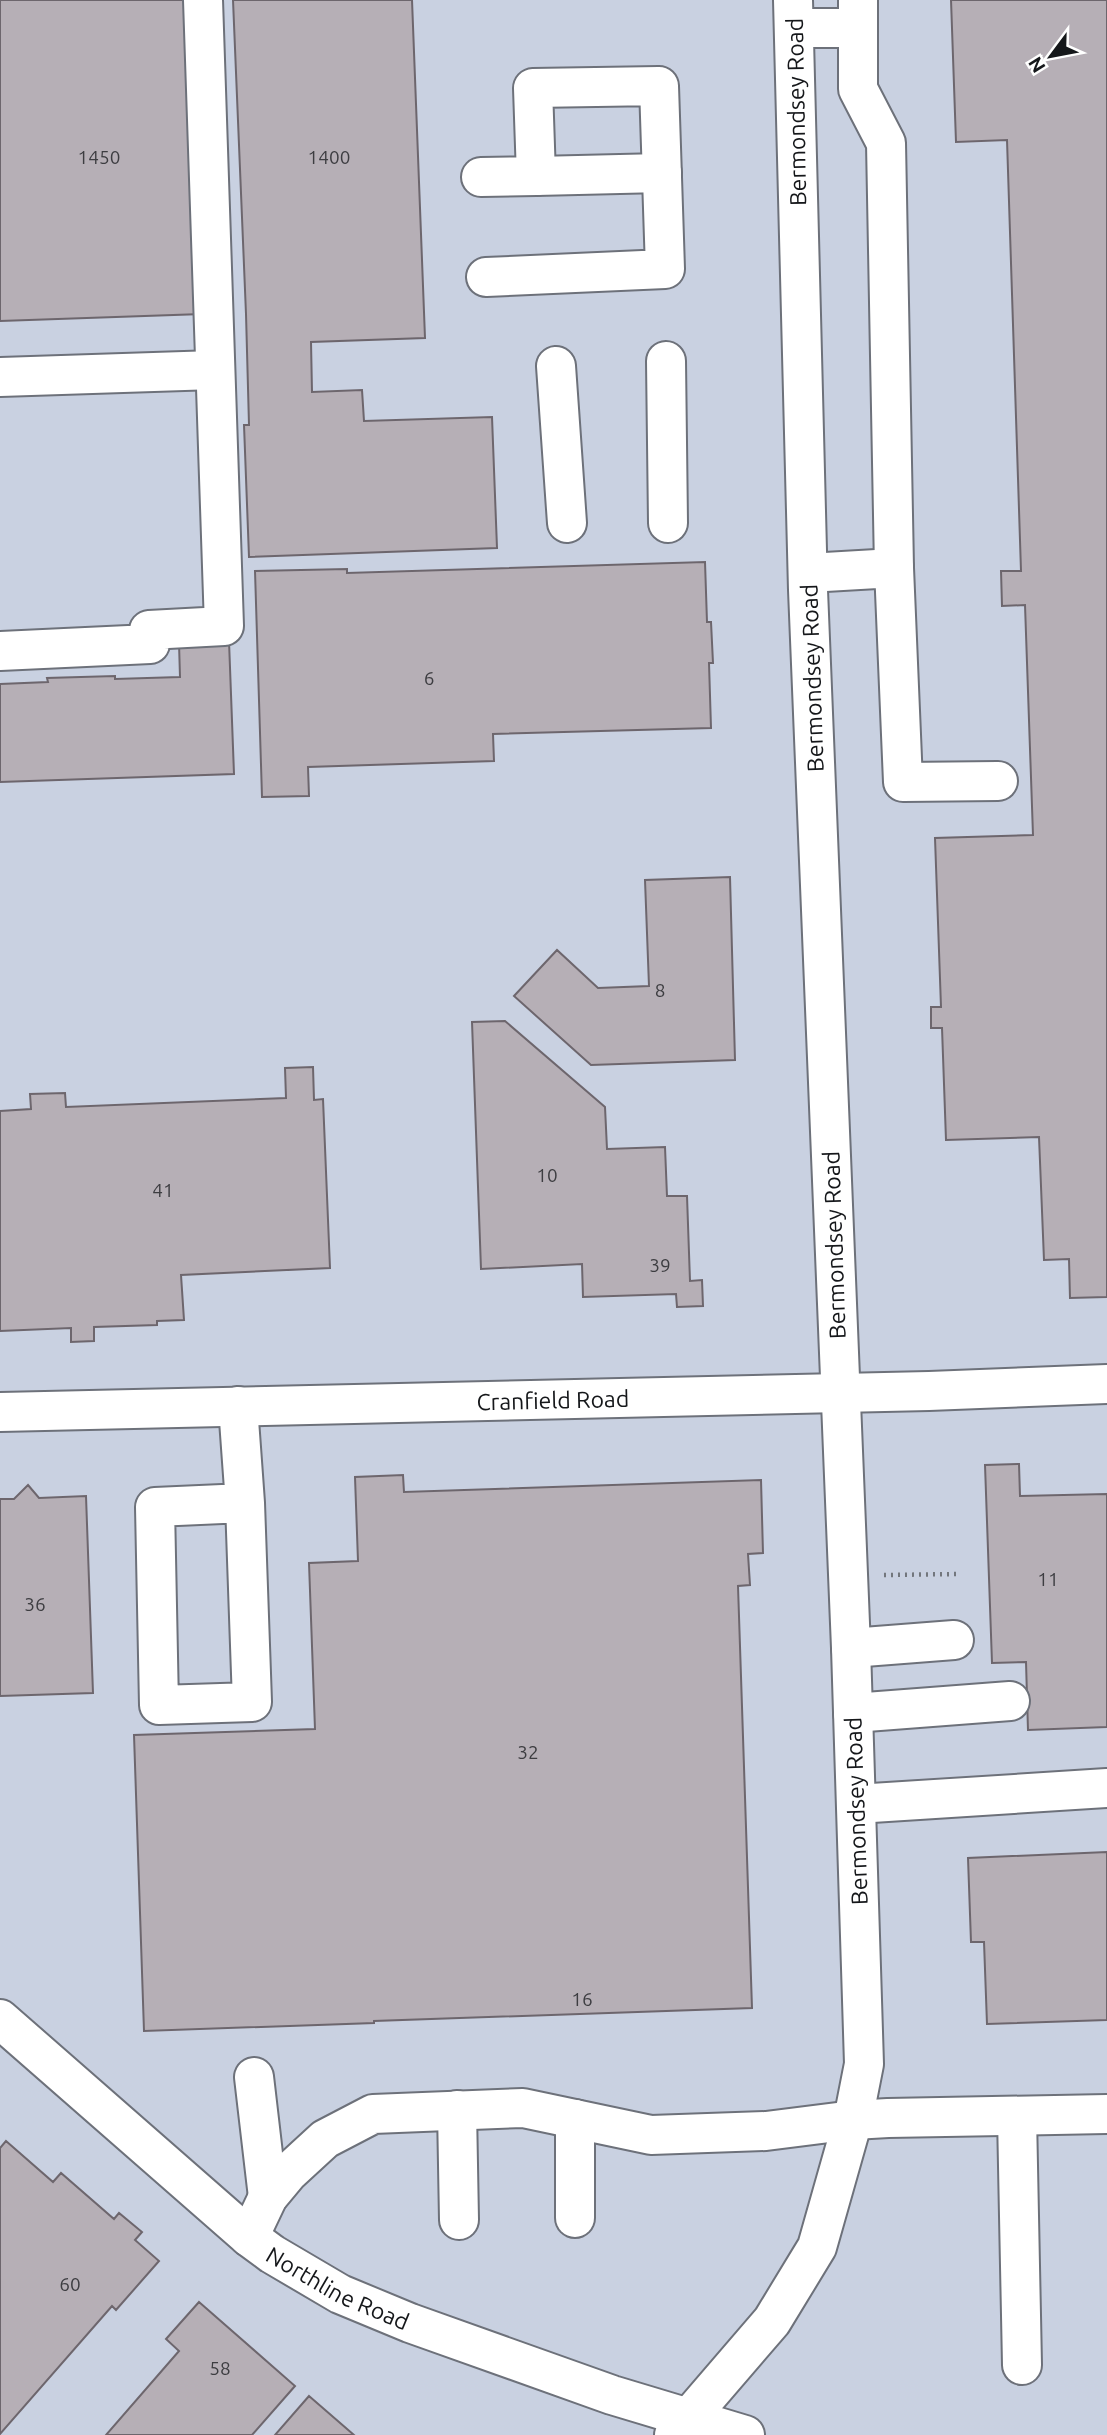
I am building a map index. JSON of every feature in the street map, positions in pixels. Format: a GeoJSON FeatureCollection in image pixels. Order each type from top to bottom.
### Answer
{"type":"FeatureCollection","features":[{"type":"Feature","properties":{"kind":"street"},"geometry":{"type":"LineString","coordinates":[[0,651],[150,644],[149,629],[224,626],[203,0]]}},
{"type":"Feature","properties":{"kind":"street"},"geometry":{"type":"LineString","coordinates":[[793,14],[858,14],[858,89],[886,142],[894,568],[903,782],[999,781]]}},
{"type":"Feature","properties":{"kind":"street","name":"Bermondsey Road"},"geometry":{"type":"LineString","coordinates":[[682,2427],[772,2321],[817,2247],[853,2120],[864,2064],[851,1648],[808,573],[793,14]]}},
{"type":"Feature","properties":{"kind":"street"},"geometry":{"type":"LineString","coordinates":[[486,277],[665,269],[659,86],[533,88],[536,176]]}},
{"type":"Feature","properties":{"kind":"street"},"geometry":{"type":"LineString","coordinates":[[481,177],[662,173]]}},
{"type":"Feature","properties":{"kind":"street"},"geometry":{"type":"LineString","coordinates":[[666,361],[668,523]]}},
{"type":"Feature","properties":{"kind":"street"},"geometry":{"type":"LineString","coordinates":[[556,366],[568,523]]}},
{"type":"Feature","properties":{"kind":"street"},"geometry":{"type":"LineString","coordinates":[[0,377],[215,370]]}},
{"type":"Feature","properties":{"kind":"street"},"geometry":{"type":"LineString","coordinates":[[808,573],[894,568]]}},
{"type":"Feature","properties":{"kind":"street","name":"Cranfield Road"},"geometry":{"type":"LineString","coordinates":[[0,1412],[1107,1384]]}},
{"type":"Feature","properties":{"kind":"street"},"geometry":{"type":"LineString","coordinates":[[238,1406],[245,1503],[252,1702],[159,1705],[155,1507],[245,1503]]}},
{"type":"Feature","properties":{"kind":"street"},"geometry":{"type":"LineString","coordinates":[[851,1648],[954,1640]]}},
{"type":"Feature","properties":{"kind":"street"},"geometry":{"type":"LineString","coordinates":[[853,1713],[1010,1701]]}},
{"type":"Feature","properties":{"kind":"street"},"geometry":{"type":"LineString","coordinates":[[856,1804],[1107,1788]]}},
{"type":"Feature","properties":{"kind":"street","name":"Northline Road"},"geometry":{"type":"LineString","coordinates":[[0,2019],[249,2237],[272,2254],[340,2294],[387,2314],[600,2391],[682,2427],[745,2435]]}},
{"type":"Feature","properties":{"kind":"street"},"geometry":{"type":"LineString","coordinates":[[254,2077],[268,2197]]}},
{"type":"Feature","properties":{"kind":"street"},"geometry":{"type":"LineString","coordinates":[[249,2237],[268,2197],[288,2173],[325,2139],[373,2114],[523,2108],[651,2135],[766,2131],[853,2120],[1107,2115]]}},
{"type":"Feature","properties":{"kind":"street"},"geometry":{"type":"LineString","coordinates":[[457,2110],[459,2220]]}},
{"type":"Feature","properties":{"kind":"street"},"geometry":{"type":"LineString","coordinates":[[1017,2116],[1022,2365]]}},
{"type":"Feature","properties":{"kind":"street"},"geometry":{"type":"LineString","coordinates":[[575,2119],[575,2218]]}},
{"type":"Feature","properties":{"kind":"path"},"geometry":{"type":"LineString","coordinates":[[881,1575],[960,1574]]}},
{"type":"Feature","properties":{"kind":"shaded area"},"geometry":{"type":"Polygon","coordinates":[[[0,0],[1107,0],[1107,2435],[0,2435],[0,0]]]}},
{"type":"Feature","properties":{"kind":"building"},"geometry":{"type":"Polygon","coordinates":[[[0,0],[192,0],[202,314],[0,321],[0,0]]]}},
{"type":"Feature","properties":{"kind":"building"},"geometry":{"type":"Polygon","coordinates":[[[233,0],[412,0],[425,338],[311,342],[312,392],[362,390],[364,421],[492,417],[497,548],[249,557],[244,425],[249,425],[246,314],[233,0]]]}},
{"type":"Feature","properties":{"kind":"building"},"geometry":{"type":"Polygon","coordinates":[[[951,0],[1107,0],[1107,1297],[1070,1298],[1069,1259],[1044,1260],[1039,1137],[946,1140],[942,1028],[931,1028],[931,1007],[941,1007],[935,838],[1033,835],[1025,605],[1002,606],[1001,571],[1021,571],[1007,140],[956,142],[951,0]]]}},
{"type":"Feature","properties":{"kind":"building"},"geometry":{"type":"Polygon","coordinates":[[[705,562],[707,622],[711,622],[713,663],[709,663],[711,728],[493,734],[494,761],[308,767],[309,796],[262,797],[255,571],[347,569],[347,573],[705,562]]]}},
{"type":"Feature","properties":{"kind":"building"},"geometry":{"type":"Polygon","coordinates":[[[229,641],[234,774],[0,782],[0,684],[48,682],[47,678],[180,677],[179,643],[229,641]]]}},
{"type":"Feature","properties":{"kind":"building"},"geometry":{"type":"Polygon","coordinates":[[[730,877],[735,1060],[591,1065],[514,996],[557,950],[598,988],[649,986],[645,880],[730,877]]]}},
{"type":"Feature","properties":{"kind":"building"},"geometry":{"type":"Polygon","coordinates":[[[505,1021],[605,1107],[607,1149],[665,1147],[667,1196],[687,1196],[690,1281],[702,1280],[703,1306],[677,1307],[676,1294],[583,1297],[582,1264],[481,1269],[472,1022],[505,1021]]]}},
{"type":"Feature","properties":{"kind":"building"},"geometry":{"type":"Polygon","coordinates":[[[313,1067],[314,1100],[323,1099],[330,1268],[181,1275],[184,1320],[157,1321],[157,1325],[94,1327],[94,1341],[71,1342],[71,1328],[0,1331],[0,1111],[31,1109],[30,1094],[65,1093],[66,1107],[286,1098],[285,1068],[313,1067]]]}},
{"type":"Feature","properties":{"kind":"building"},"geometry":{"type":"Polygon","coordinates":[[[1019,1464],[1020,1496],[1107,1494],[1107,1727],[1028,1730],[1026,1662],[992,1663],[985,1465],[1019,1464]]]}},
{"type":"Feature","properties":{"kind":"building"},"geometry":{"type":"Polygon","coordinates":[[[403,1475],[404,1492],[761,1480],[763,1553],[748,1554],[750,1585],[738,1586],[752,2008],[144,2031],[134,1735],[315,1729],[309,1563],[358,1561],[355,1477],[403,1475]]]}},
{"type":"Feature","properties":{"kind":"building"},"geometry":{"type":"Polygon","coordinates":[[[28,1485],[39,1498],[86,1496],[93,1693],[0,1696],[0,1499],[14,1499],[28,1485]]]}},
{"type":"Feature","properties":{"kind":"building"},"geometry":{"type":"Polygon","coordinates":[[[1107,1852],[1107,2020],[987,2024],[984,1942],[971,1942],[968,1858],[1107,1852]]]}},
{"type":"Feature","properties":{"kind":"building"},"geometry":{"type":"Polygon","coordinates":[[[6,2141],[53,2182],[61,2173],[114,2219],[119,2213],[142,2232],[135,2240],[159,2261],[116,2310],[112,2306],[0,2434],[0,2148],[6,2141]]]}},
{"type":"Feature","properties":{"kind":"building"},"geometry":{"type":"Polygon","coordinates":[[[199,2302],[295,2386],[252,2435],[106,2435],[179,2351],[166,2339],[199,2302]]]}},
{"type":"Feature","properties":{"kind":"building"},"geometry":{"type":"Polygon","coordinates":[[[309,2396],[354,2435],[275,2435],[309,2396]]]}}]}
